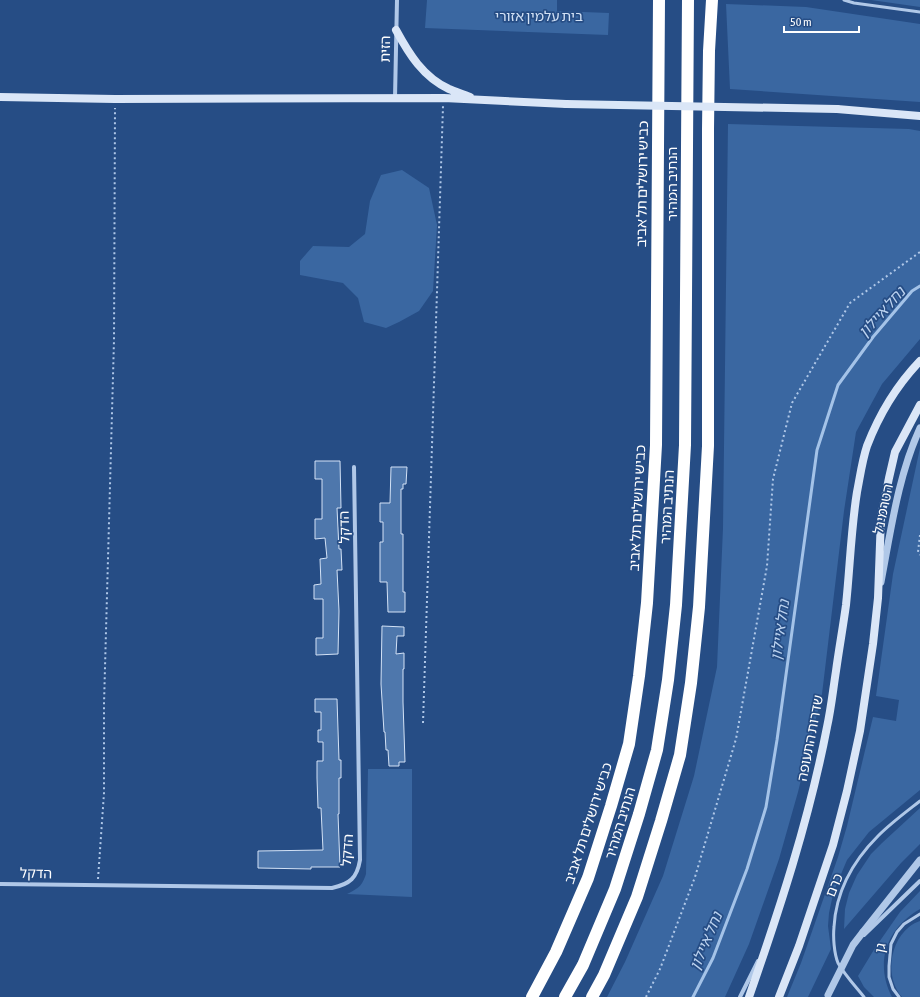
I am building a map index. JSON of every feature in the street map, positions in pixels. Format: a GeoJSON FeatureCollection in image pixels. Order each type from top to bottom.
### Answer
{"type":"FeatureCollection","features":[{"type":"Feature","properties":{"kind":"highway","name":"כביש ירושלים תל אביב"},"geometry":{"type":"LineString","coordinates":[[532,997],[556,952],[588,878],[611,806],[628,744],[639,676],[647,602],[656,444],[659,0]]}},
{"type":"Feature","properties":{"kind":"highway","name":"הנתיב המהיר"},"geometry":{"type":"LineString","coordinates":[[565,997],[583,965],[615,889],[639,814],[657,750],[668,680],[676,605],[685,445],[688,0]]}},
{"type":"Feature","properties":{"kind":"highway"},"geometry":{"type":"LineString","coordinates":[[592,997],[604,975],[637,897],[661,821],[680,755],[691,683],[699,607],[708,446],[708,129],[709,51],[712,0]]}},
{"type":"Feature","properties":{"kind":"main road"},"geometry":{"type":"LineString","coordinates":[[396,30],[406,49],[416,63],[426,73],[438,83],[449,89],[478,100]]}},
{"type":"Feature","properties":{"kind":"main road"},"geometry":{"type":"LineString","coordinates":[[0,98],[444,98],[566,104],[837,109],[920,116]]}},
{"type":"Feature","properties":{"kind":"main road","name":"שדרות התעופה"},"geometry":{"type":"LineString","coordinates":[[749,997],[770,938],[802,836],[816,784],[828,725],[846,606],[854,510],[867,447],[879,419],[895,392],[920,361]]}},
{"type":"Feature","properties":{"kind":"main road"},"geometry":{"type":"LineString","coordinates":[[779,997],[799,946],[833,845],[848,791],[860,731],[873,644],[878,598],[881,518],[895,452],[920,405]]}},
{"type":"Feature","properties":{"kind":"street","name":"הזית"},"geometry":{"type":"LineString","coordinates":[[395,98],[397,0]]}},
{"type":"Feature","properties":{"kind":"street","name":"הטרמינל"},"geometry":{"type":"LineString","coordinates":[[878,598],[900,487],[920,428]]}},
{"type":"Feature","properties":{"kind":"street","name":"הדקל"},"geometry":{"type":"LineString","coordinates":[[0,884],[332,888],[342,886],[355,876],[360,860],[354,467]]}},
{"type":"Feature","properties":{"kind":"street"},"geometry":{"type":"LineString","coordinates":[[864,934],[920,860]]}},
{"type":"Feature","properties":{"kind":"street"},"geometry":{"type":"LineString","coordinates":[[827,996],[853,945],[920,881]]}},
{"type":"Feature","properties":{"kind":"street"},"geometry":{"type":"LineString","coordinates":[[740,997],[770,938]]}},
{"type":"Feature","properties":{"kind":"lane"},"geometry":{"type":"LineString","coordinates":[[844,0],[854,3],[920,12]]}},
{"type":"Feature","properties":{"kind":"lane","name":"כרם"},"geometry":{"type":"LineString","coordinates":[[864,997],[838,962],[833,940],[835,915],[842,888],[865,851],[879,835],[920,800]]}},
{"type":"Feature","properties":{"kind":"lane","name":"גן"},"geometry":{"type":"LineString","coordinates":[[899,997],[893,989],[889,977],[891,944],[897,932],[904,924],[920,914]]}},
{"type":"Feature","properties":{"kind":"path"},"geometry":{"type":"LineString","coordinates":[[423,723],[444,98]]}},
{"type":"Feature","properties":{"kind":"path"},"geometry":{"type":"LineString","coordinates":[[98,885],[104,793],[104,704],[114,340],[115,99]]}},
{"type":"Feature","properties":{"kind":"path"},"geometry":{"type":"LineString","coordinates":[[646,997],[660,968],[695,877],[736,739],[766,566],[773,479],[792,403],[850,303],[920,252]]}},
{"type":"Feature","properties":{"kind":"path"},"geometry":{"type":"LineString","coordinates":[[920,535],[918,552],[920,555]]}},
{"type":"Feature","properties":{"kind":"green space","name":"בית עלמין אזורי"},"geometry":{"type":"Polygon","coordinates":[[[427,0],[557,0],[557,11],[609,13],[608,35],[425,28],[427,0]]]}},
{"type":"Feature","properties":{"kind":"green space"},"geometry":{"type":"Polygon","coordinates":[[[871,0],[920,0],[920,7],[871,0]]]}},
{"type":"Feature","properties":{"kind":"green space"},"geometry":{"type":"Polygon","coordinates":[[[726,4],[806,7],[920,24],[920,102],[730,89],[726,4]]]}},
{"type":"Feature","properties":{"kind":"green space"},"geometry":{"type":"Polygon","coordinates":[[[728,124],[909,129],[920,131],[920,339],[882,384],[856,432],[844,511],[822,694],[798,792],[779,859],[749,944],[725,997],[607,997],[625,962],[663,876],[694,776],[717,667],[723,528],[728,124]]]}},
{"type":"Feature","properties":{"kind":"green space"},"geometry":{"type":"Polygon","coordinates":[[[402,170],[429,188],[437,225],[433,291],[419,311],[386,328],[364,322],[358,298],[343,283],[300,275],[300,261],[313,246],[349,247],[365,234],[370,201],[381,175],[402,170]]]}},
{"type":"Feature","properties":{"kind":"green space"},"geometry":{"type":"Polygon","coordinates":[[[920,448],[920,790],[869,832],[847,860],[836,886],[829,913],[828,926],[831,949],[808,997],[787,997],[801,963],[838,857],[847,826],[873,717],[896,721],[899,700],[876,696],[893,574],[920,448]]]}},
{"type":"Feature","properties":{"kind":"green space"},"geometry":{"type":"Polygon","coordinates":[[[368,769],[412,769],[412,897],[347,894],[360,886],[366,874],[368,769]]]}},
{"type":"Feature","properties":{"kind":"green space"},"geometry":{"type":"Polygon","coordinates":[[[920,808],[920,844],[901,863],[844,929],[845,909],[849,893],[857,875],[871,854],[920,808]]]}},
{"type":"Feature","properties":{"kind":"green space"},"geometry":{"type":"Polygon","coordinates":[[[920,891],[920,909],[899,926],[887,947],[884,959],[884,971],[892,997],[874,997],[864,987],[858,976],[900,912],[920,891]]]}},
{"type":"Feature","properties":{"kind":"green space"},"geometry":{"type":"Polygon","coordinates":[[[920,921],[920,997],[902,997],[893,980],[891,971],[894,951],[902,934],[912,925],[920,921]]]}},
{"type":"Feature","properties":{"kind":"building"},"geometry":{"type":"Polygon","coordinates":[[[315,461],[340,461],[341,508],[337,508],[339,549],[341,549],[342,570],[337,570],[339,611],[338,654],[316,655],[316,638],[323,638],[323,599],[314,599],[314,585],[321,584],[320,559],[327,558],[325,538],[315,539],[315,519],[322,519],[322,479],[315,479],[315,461]]]}},
{"type":"Feature","properties":{"kind":"building"},"geometry":{"type":"Polygon","coordinates":[[[391,467],[407,467],[406,484],[403,484],[403,489],[401,489],[401,534],[403,534],[403,592],[405,592],[405,612],[388,612],[387,582],[380,582],[380,542],[383,542],[383,522],[380,522],[380,503],[390,503],[391,467]]]}},
{"type":"Feature","properties":{"kind":"building"},"geometry":{"type":"Polygon","coordinates":[[[382,626],[404,627],[404,636],[397,636],[396,654],[404,653],[403,702],[405,762],[399,762],[399,766],[389,766],[388,750],[386,750],[381,684],[382,626]]]}},
{"type":"Feature","properties":{"kind":"building"},"geometry":{"type":"Polygon","coordinates":[[[315,699],[337,699],[339,760],[341,760],[338,814],[340,867],[311,867],[311,869],[258,868],[258,851],[323,850],[321,808],[318,808],[317,761],[323,761],[323,742],[318,742],[318,730],[321,730],[321,712],[315,712],[315,699]]]}},
{"type":"Feature","properties":{"kind":"waterway","name":"נחל איילון"},"geometry":{"type":"LineString","coordinates":[[693,997],[713,958],[747,869],[766,807],[777,740],[817,450],[838,385],[873,337],[912,291],[920,286]]}}]}
